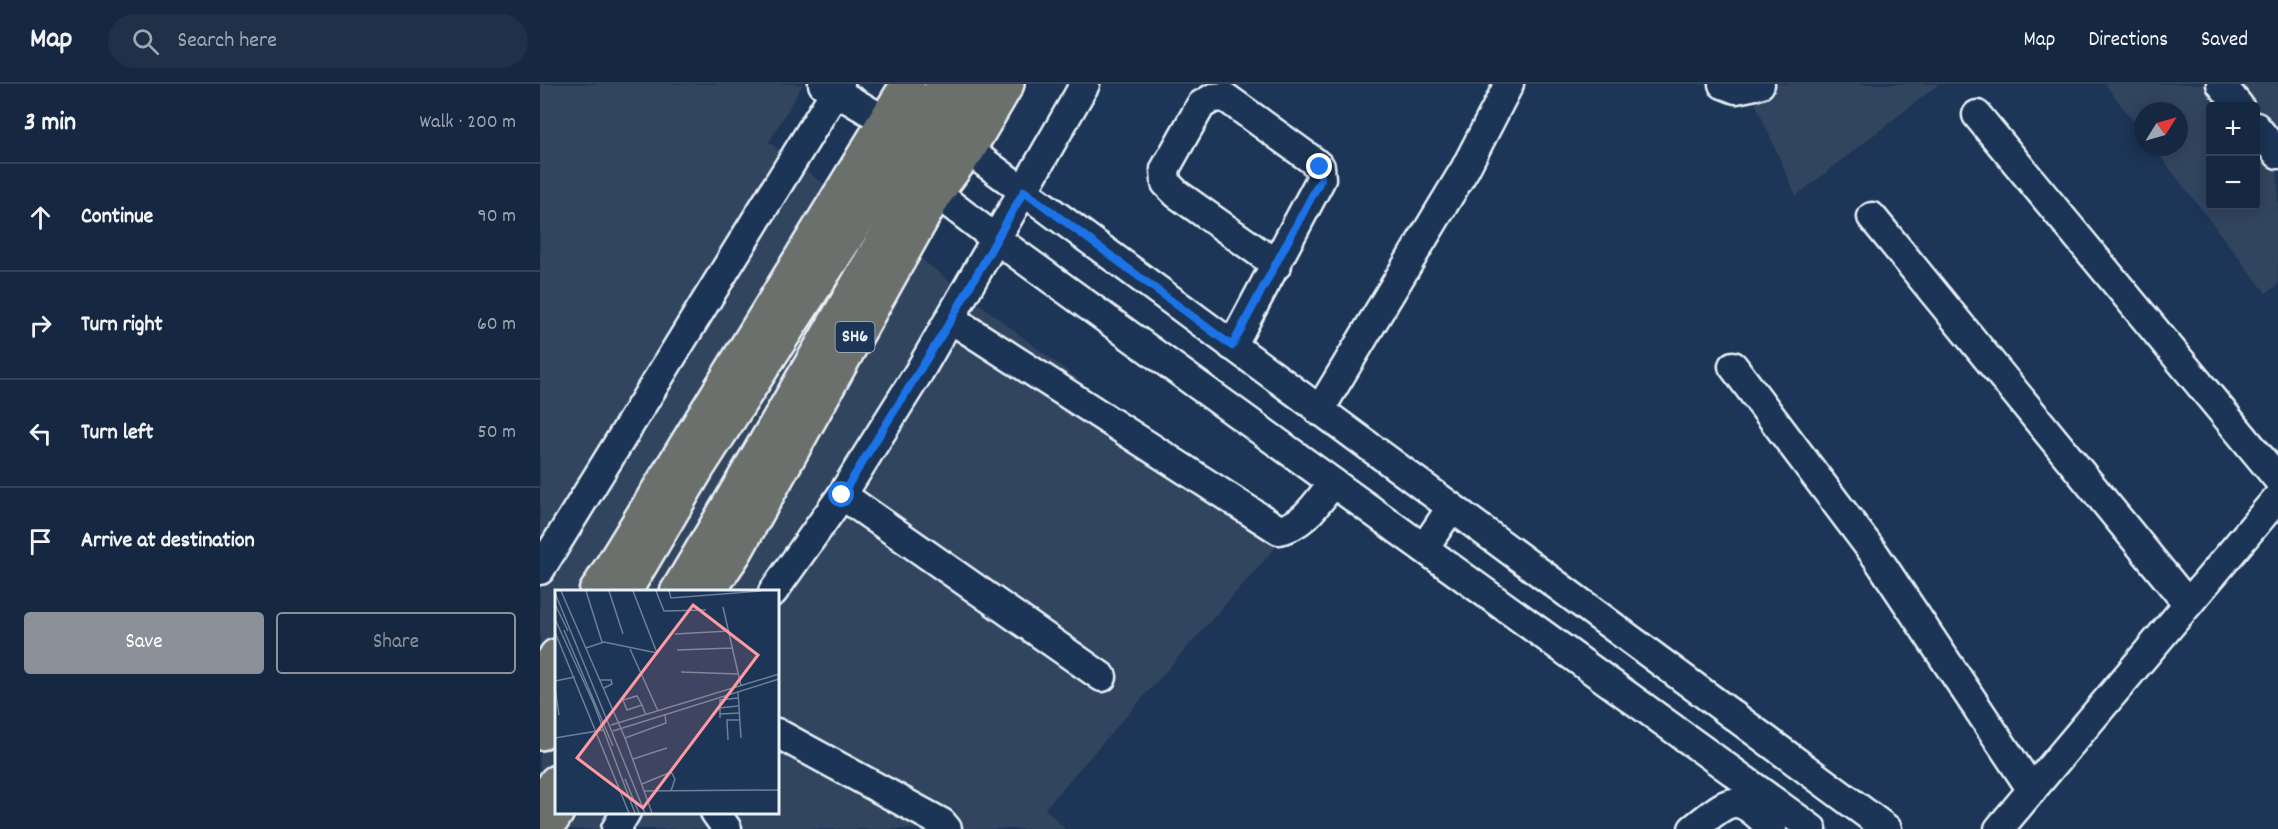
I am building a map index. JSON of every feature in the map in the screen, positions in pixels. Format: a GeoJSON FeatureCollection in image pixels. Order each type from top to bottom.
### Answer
{"type":"FeatureCollection","features":[{"type":"Feature","properties":{"kind":"main road"},"geometry":{"type":"LineString","coordinates":[[597,590],[908,84]]}},
{"type":"Feature","properties":{"kind":"main road"},"geometry":{"type":"LineString","coordinates":[[625,590],[698,467],[945,84]]}},
{"type":"Feature","properties":{"kind":"main road"},"geometry":{"type":"LineString","coordinates":[[678,590],[765,447],[911,191],[976,84]]}},
{"type":"Feature","properties":{"kind":"main road","name":"SH6"},"geometry":{"type":"LineString","coordinates":[[709,590],[735,552],[936,193],[968,150],[1008,84]]}},
{"type":"Feature","properties":{"kind":"main road"},"geometry":{"type":"LineString","coordinates":[[540,682],[555,658]]}},
{"type":"Feature","properties":{"kind":"main road"},"geometry":{"type":"LineString","coordinates":[[540,733],[555,708]]}},
{"type":"Feature","properties":{"kind":"main road"},"geometry":{"type":"LineString","coordinates":[[540,807],[555,784]]}},
{"type":"Feature","properties":{"kind":"main road"},"geometry":{"type":"LineString","coordinates":[[546,829],[556,814]]}},
{"type":"Feature","properties":{"kind":"street"},"geometry":{"type":"LineString","coordinates":[[774,590],[842,495],[951,320],[1085,84]]}},
{"type":"Feature","properties":{"kind":"street"},"geometry":{"type":"LineString","coordinates":[[1319,411],[1465,168],[1509,84]]}},
{"type":"Feature","properties":{"kind":"street"},"geometry":{"type":"LineString","coordinates":[[1723,84],[1736,89],[1760,84]]}},
{"type":"Feature","properties":{"kind":"street"},"geometry":{"type":"LineString","coordinates":[[2221,84],[2236,102]]}},
{"type":"Feature","properties":{"kind":"street"},"geometry":{"type":"LineString","coordinates":[[540,570],[833,86],[884,120]]}},
{"type":"Feature","properties":{"kind":"street"},"geometry":{"type":"LineString","coordinates":[[1232,346],[1277,265],[1321,179],[1320,167],[1225,97],[1214,98],[1201,105],[1165,169],[1166,183],[1177,194],[1277,265]]}},
{"type":"Feature","properties":{"kind":"street"},"geometry":{"type":"LineString","coordinates":[[1977,115],[2278,479]]}},
{"type":"Feature","properties":{"kind":"street"},"geometry":{"type":"LineString","coordinates":[[2260,132],[2278,154]]}},
{"type":"Feature","properties":{"kind":"street"},"geometry":{"type":"LineString","coordinates":[[968,150],[1887,829]]}},
{"type":"Feature","properties":{"kind":"street"},"geometry":{"type":"LineString","coordinates":[[936,193],[996,239],[1812,829]]}},
{"type":"Feature","properties":{"kind":"street"},"geometry":{"type":"LineString","coordinates":[[1872,217],[2188,604]]}},
{"type":"Feature","properties":{"kind":"street"},"geometry":{"type":"LineString","coordinates":[[951,320],[1279,530],[1292,528],[1302,521],[1333,483]]}},
{"type":"Feature","properties":{"kind":"street"},"geometry":{"type":"LineString","coordinates":[[1733,366],[1876,556],[2032,790]]}},
{"type":"Feature","properties":{"kind":"street"},"geometry":{"type":"LineString","coordinates":[[842,495],[1102,677]]}},
{"type":"Feature","properties":{"kind":"street"},"geometry":{"type":"LineString","coordinates":[[1999,829],[2278,497]]}},
{"type":"Feature","properties":{"kind":"street"},"geometry":{"type":"LineString","coordinates":[[1424,548],[1451,508]]}},
{"type":"Feature","properties":{"kind":"street"},"geometry":{"type":"LineString","coordinates":[[778,734],[942,823],[947,829]]}},
{"type":"Feature","properties":{"kind":"street"},"geometry":{"type":"LineString","coordinates":[[1693,829],[1725,804],[1739,802],[1754,810],[1772,829]]}},
{"type":"Feature","properties":{"kind":"street"},"geometry":{"type":"LineString","coordinates":[[616,829],[625,814]]}},
{"type":"Feature","properties":{"kind":"street"},"geometry":{"type":"LineString","coordinates":[[716,814],[728,829]]}},
{"type":"Feature","properties":{"kind":"shaded area"},"geometry":{"type":"Polygon","coordinates":[[[540,84],[803,84],[769,142],[1284,538],[1045,808],[1065,829],[540,829],[540,84]]]}},
{"type":"Feature","properties":{"kind":"shaded area"},"geometry":{"type":"Polygon","coordinates":[[[1747,84],[1939,84],[1796,196],[1747,84]]]}},
{"type":"Feature","properties":{"kind":"shaded area"},"geometry":{"type":"Polygon","coordinates":[[[2105,84],[2278,84],[2278,285],[2266,293],[2160,156],[2188,156],[2188,102],[2134,102],[2134,122],[2105,84]]]}},
{"type":"Feature","properties":{"kind":"route"},"geometry":{"type":"LineString","coordinates":[[842,495],[951,320],[1024,191],[1232,346],[1321,179],[1320,167]]}}]}
